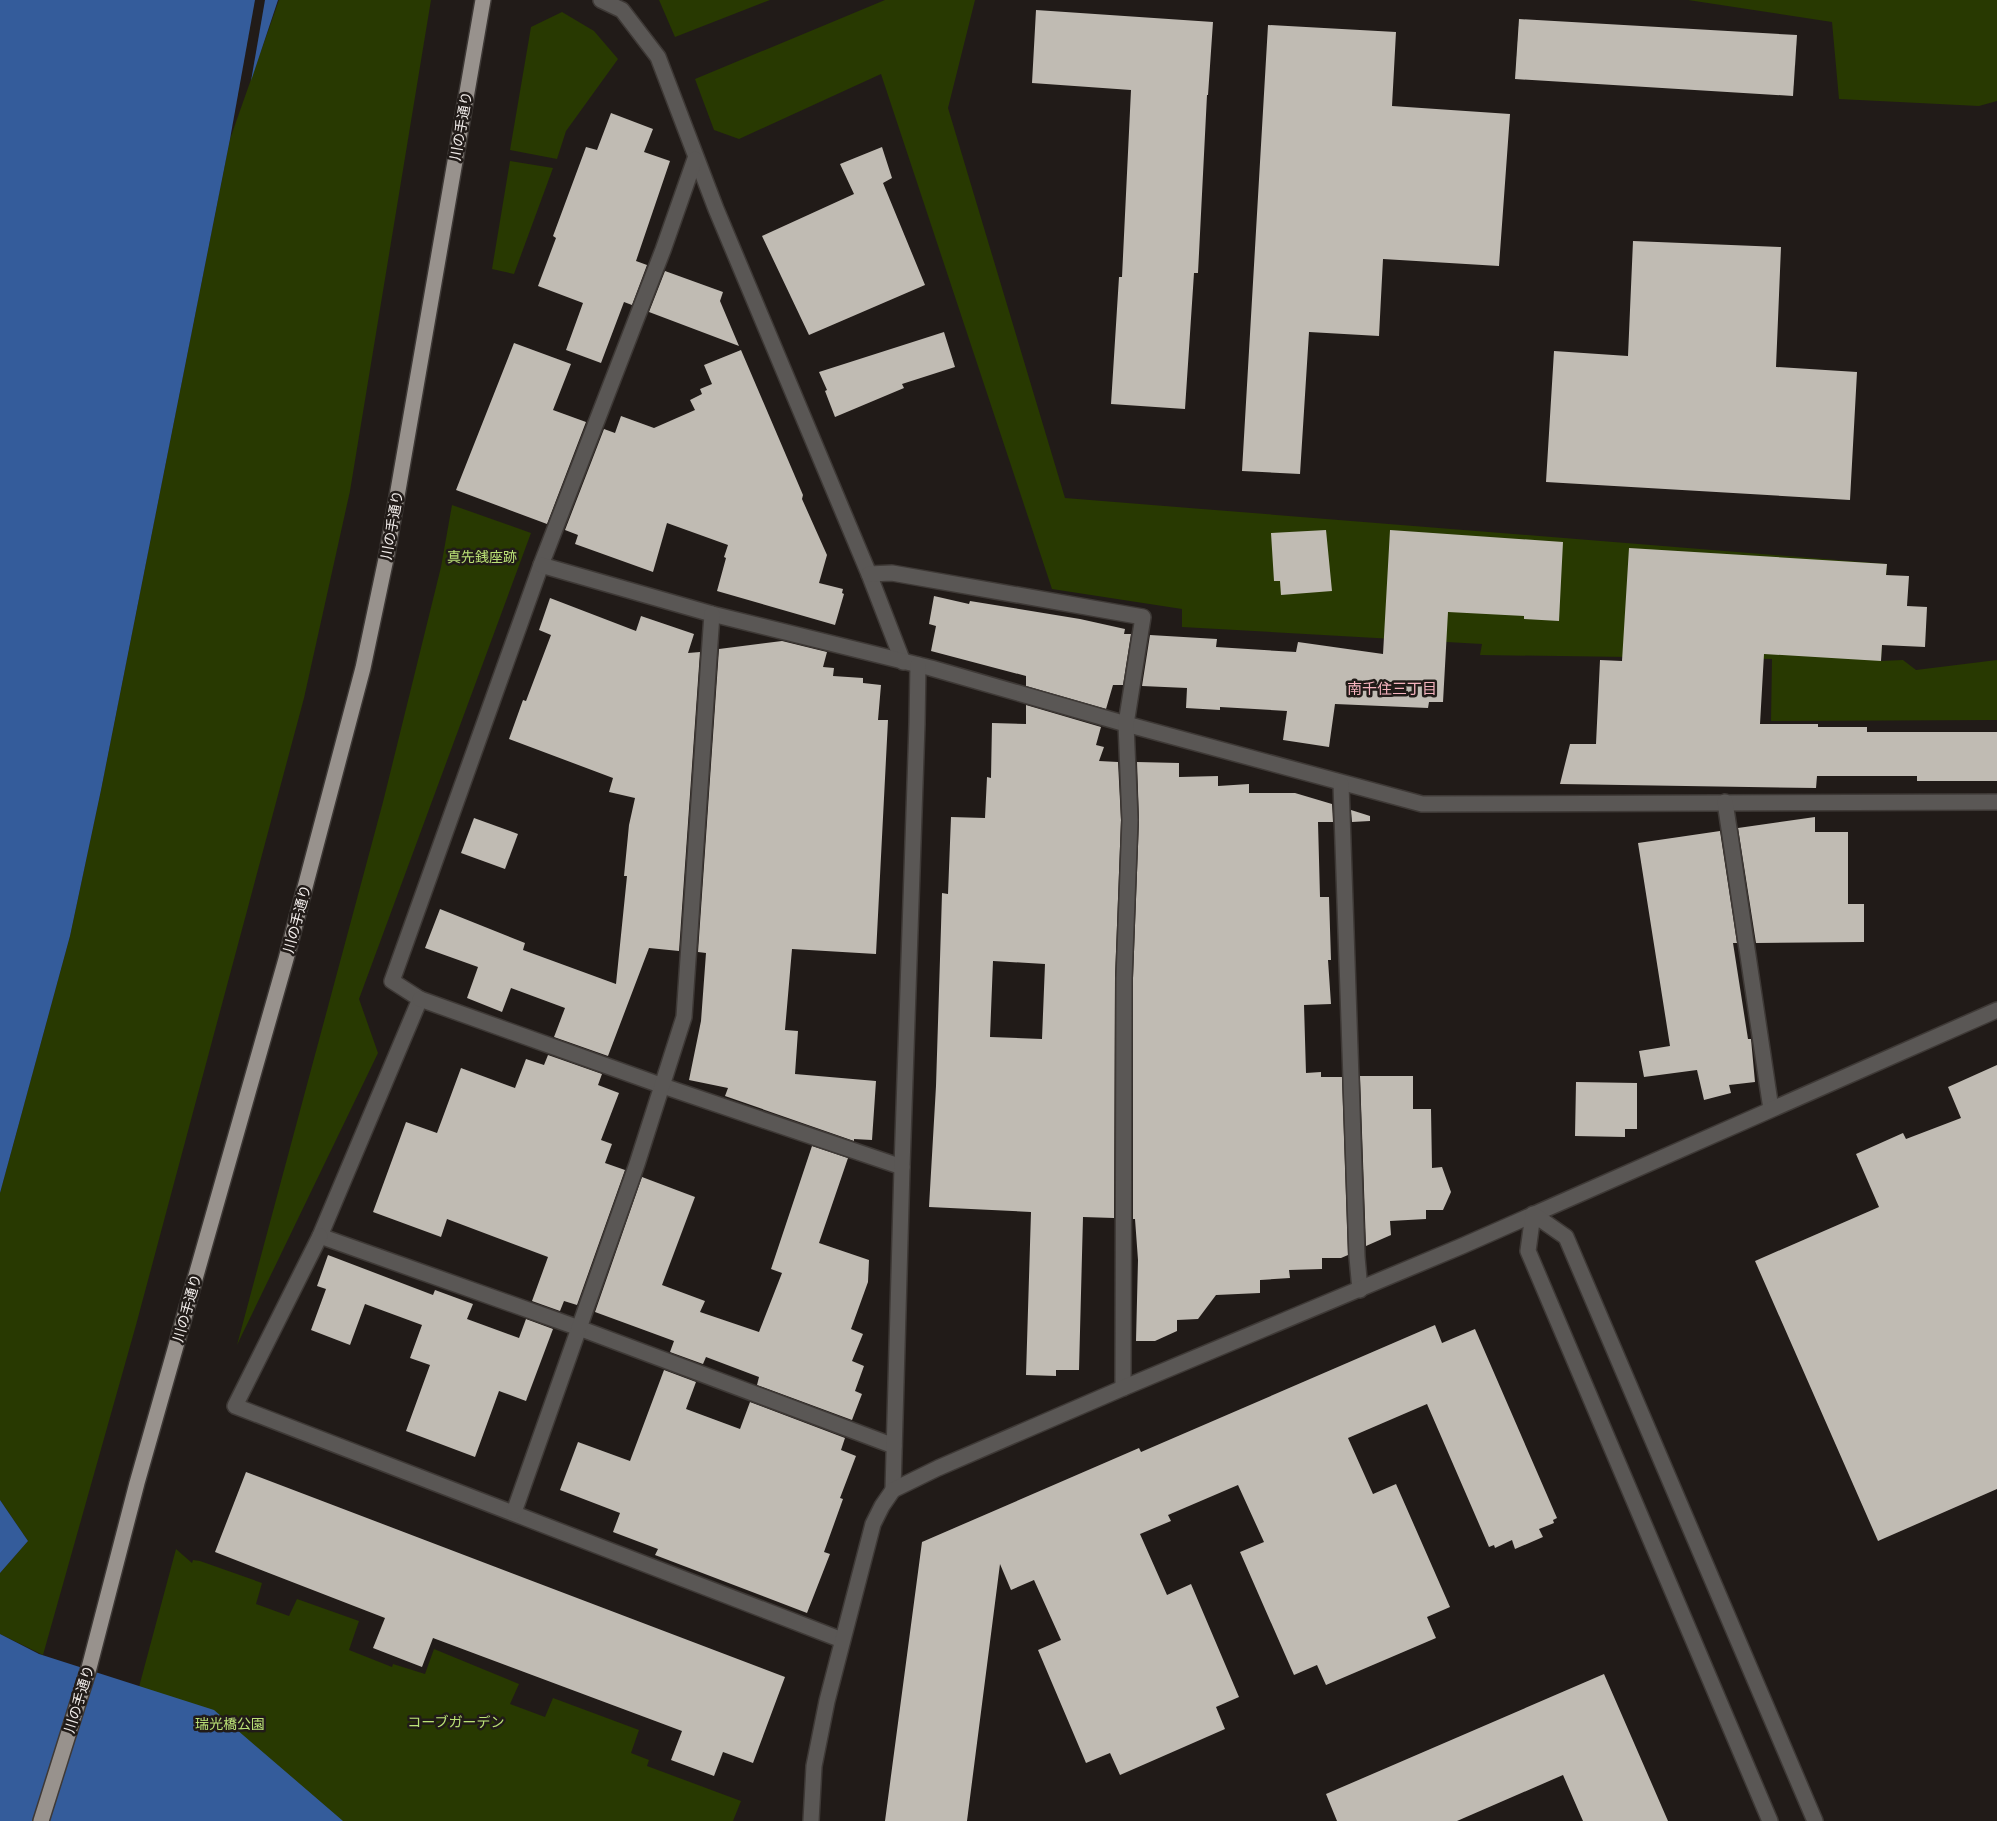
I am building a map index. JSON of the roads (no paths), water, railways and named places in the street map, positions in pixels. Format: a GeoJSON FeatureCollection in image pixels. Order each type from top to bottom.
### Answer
{"type":"FeatureCollection","features":[{"type":"Feature","properties":{"kind":"main road","name":"川の手通り"},"geometry":{"type":"LineString","coordinates":[[41,1821],[89,1668],[137,1483],[286,959],[363,668],[389,544],[483,0]]}},
{"type":"Feature","properties":{"kind":"street"},"geometry":{"type":"LineString","coordinates":[[601,0],[622,10],[658,57],[695,158],[869,574],[910,663],[917,734],[893,1490]]}},
{"type":"Feature","properties":{"kind":"street"},"geometry":{"type":"LineString","coordinates":[[695,158],[663,250],[542,565],[392,981],[420,999],[663,1086],[902,1167]]}},
{"type":"Feature","properties":{"kind":"street"},"geometry":{"type":"LineString","coordinates":[[542,565],[712,614],[910,663],[1341,784],[1422,804],[1997,802]]}},
{"type":"Feature","properties":{"kind":"street"},"geometry":{"type":"LineString","coordinates":[[869,574],[892,573],[1143,617],[1126,724],[1130,820],[1124,978],[1124,1388]]}},
{"type":"Feature","properties":{"kind":"street"},"geometry":{"type":"LineString","coordinates":[[514,1512],[663,1086],[684,1017],[712,614]]}},
{"type":"Feature","properties":{"kind":"street"},"geometry":{"type":"LineString","coordinates":[[1341,784],[1356,1227],[1360,1290]]}},
{"type":"Feature","properties":{"kind":"street"},"geometry":{"type":"LineString","coordinates":[[1725,802],[1771,1109]]}},
{"type":"Feature","properties":{"kind":"street"},"geometry":{"type":"LineString","coordinates":[[420,999],[320,1236],[234,1406],[514,1512],[842,1640]]}},
{"type":"Feature","properties":{"kind":"street"},"geometry":{"type":"LineString","coordinates":[[811,1821],[814,1766],[842,1640],[873,1524],[893,1490],[947,1464],[1124,1388],[1360,1290],[1997,1010]]}},
{"type":"Feature","properties":{"kind":"street"},"geometry":{"type":"LineString","coordinates":[[1533,1214],[1528,1251],[1770,1821]]}},
{"type":"Feature","properties":{"kind":"street"},"geometry":{"type":"LineString","coordinates":[[1533,1214],[1566,1237],[1815,1821]]}},
{"type":"Feature","properties":{"kind":"street"},"geometry":{"type":"LineString","coordinates":[[320,1236],[579,1328],[894,1446]]}},
{"type":"Feature","properties":{"kind":"water"},"geometry":{"type":"Polygon","coordinates":[[[0,0],[255,0],[230,139],[101,790],[70,936],[0,1193],[0,0]]]}},
{"type":"Feature","properties":{"kind":"water"},"geometry":{"type":"Polygon","coordinates":[[[265,0],[278,0],[251,81],[265,0]]]}},
{"type":"Feature","properties":{"kind":"water"},"geometry":{"type":"Polygon","coordinates":[[[0,1500],[28,1541],[0,1573],[0,1500]]]}},
{"type":"Feature","properties":{"kind":"water"},"geometry":{"type":"Polygon","coordinates":[[[0,1634],[39,1654],[214,1710],[343,1821],[0,1821],[0,1634]]]}},
{"type":"Feature","properties":{"kind":"district","name":"南千住三丁目"},"geometry":{"type":"Point","coordinates":[1392,689]}},
{"type":"Feature","properties":{"kind":"park label","name":"真先銭座跡"},"geometry":{"type":"Point","coordinates":[482,557]}},
{"type":"Feature","properties":{"kind":"park label","name":"コーブガーデン"},"geometry":{"type":"Point","coordinates":[456,1722]}},
{"type":"Feature","properties":{"kind":"park label","name":"瑞光橋公園"},"geometry":{"type":"Point","coordinates":[230,1724]}}]}
